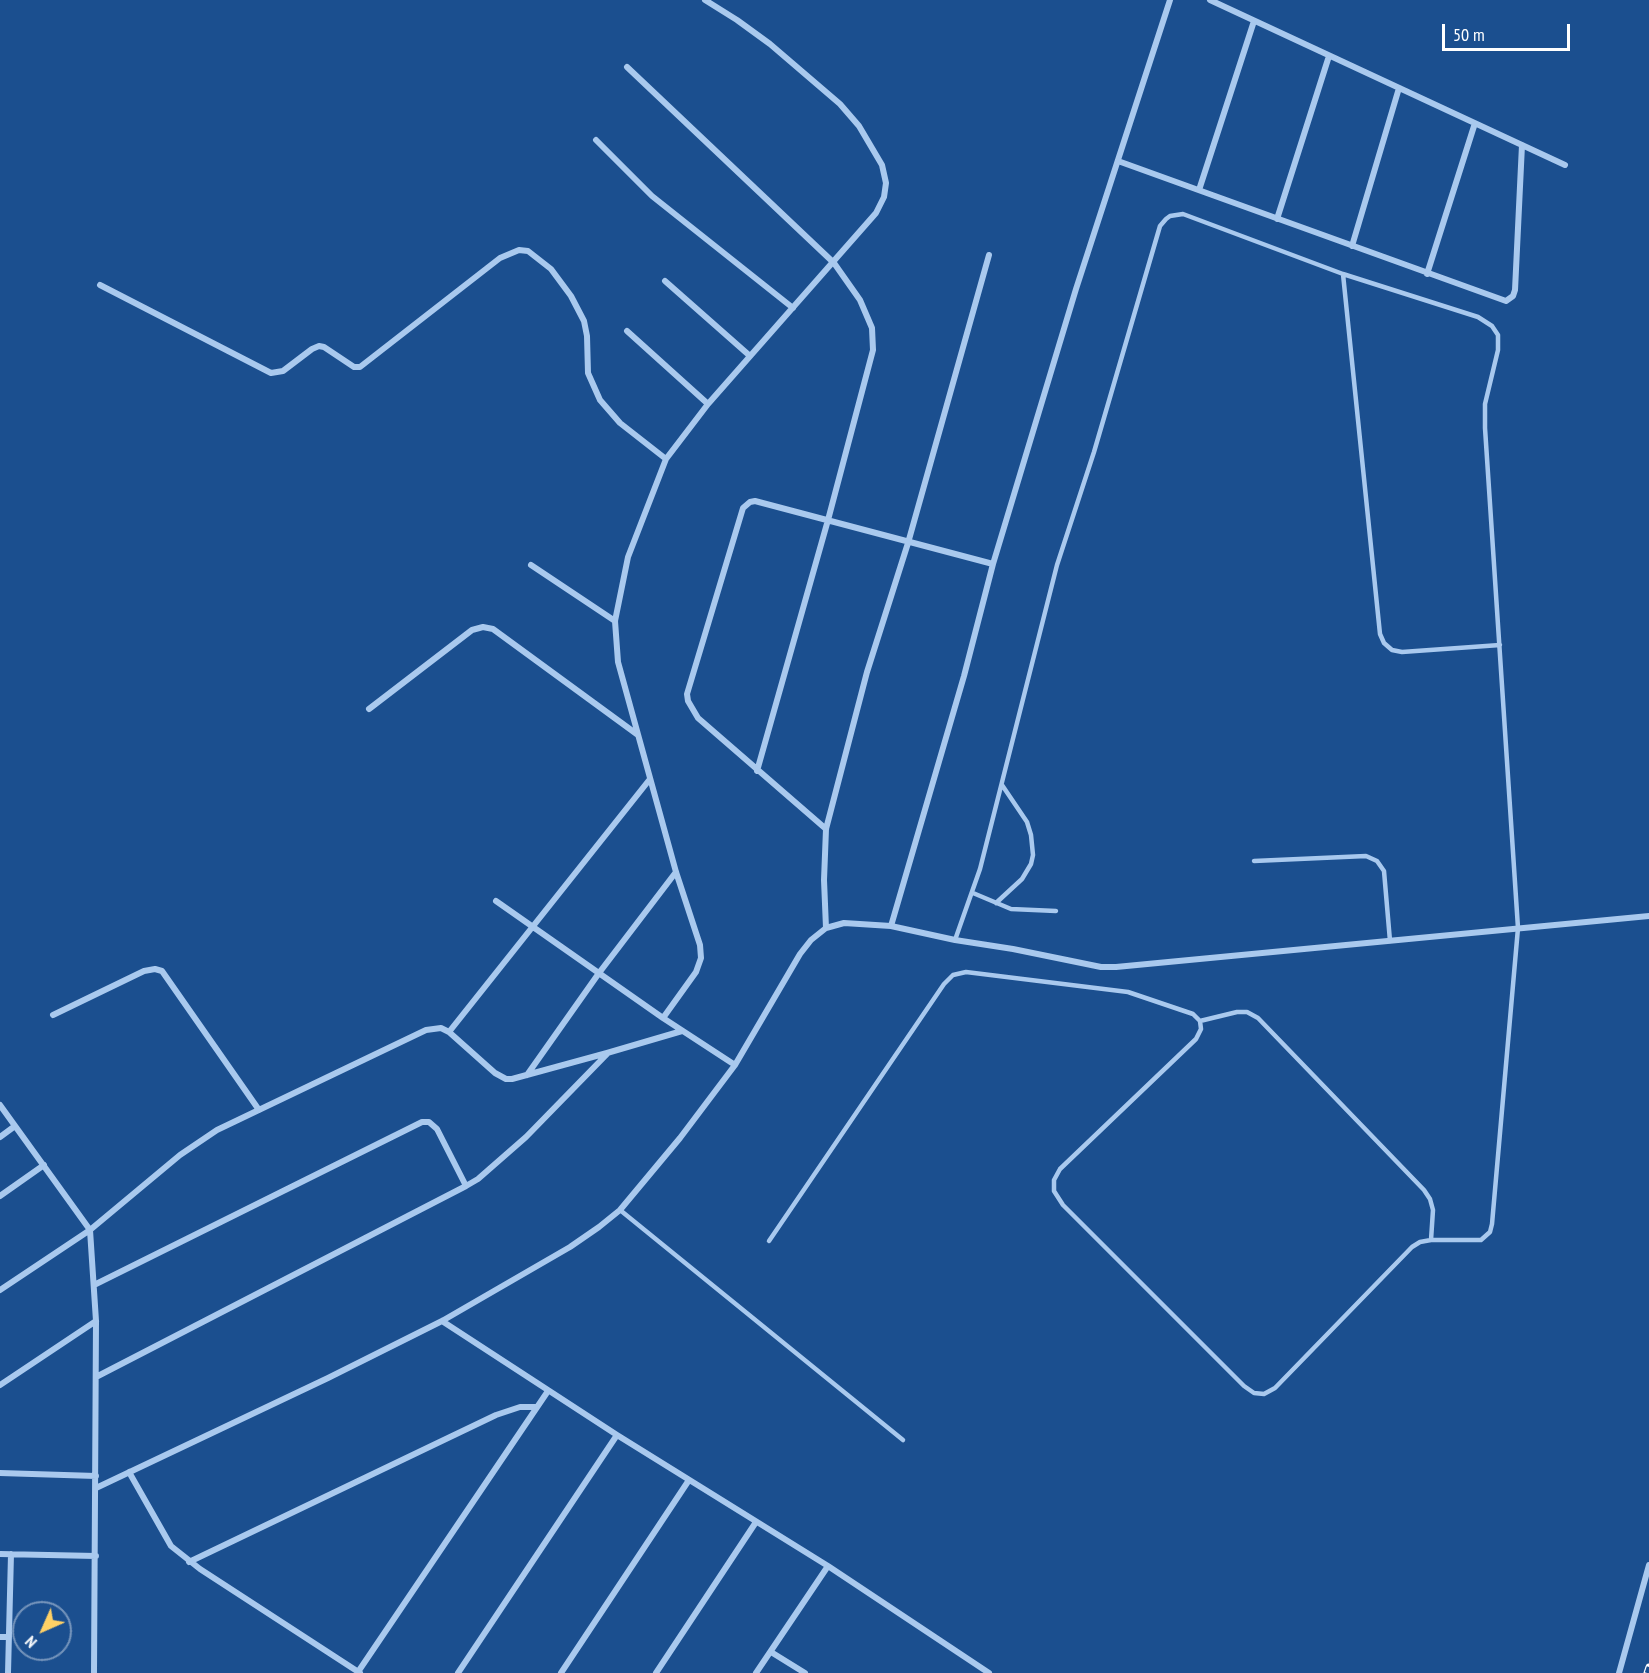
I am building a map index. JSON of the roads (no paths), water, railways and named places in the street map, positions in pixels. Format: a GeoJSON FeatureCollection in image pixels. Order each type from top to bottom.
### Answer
{"type":"FeatureCollection","features":[{"type":"Feature","properties":{"kind":"street"},"geometry":{"type":"LineString","coordinates":[[663,1018],[696,972],[701,958],[618,662],[615,621],[628,557],[666,459],[708,404],[876,213],[884,197],[886,183],[882,165],[859,126],[840,104],[770,44],[738,20],[705,0]]}},
{"type":"Feature","properties":{"kind":"street"},"geometry":{"type":"LineString","coordinates":[[891,926],[964,676],[993,564],[1076,289],[1170,0]]}},
{"type":"Feature","properties":{"kind":"street"},"geometry":{"type":"LineString","coordinates":[[1210,0],[1565,165]]}},
{"type":"Feature","properties":{"kind":"street"},"geometry":{"type":"LineString","coordinates":[[1199,190],[1254,21]]}},
{"type":"Feature","properties":{"kind":"street"},"geometry":{"type":"LineString","coordinates":[[1276,219],[1329,56]]}},
{"type":"Feature","properties":{"kind":"street"},"geometry":{"type":"LineString","coordinates":[[627,67],[834,263],[860,300],[872,328],[873,350],[757,771]]}},
{"type":"Feature","properties":{"kind":"street"},"geometry":{"type":"LineString","coordinates":[[1352,246],[1399,88]]}},
{"type":"Feature","properties":{"kind":"street"},"geometry":{"type":"LineString","coordinates":[[1427,274],[1475,123]]}},
{"type":"Feature","properties":{"kind":"street"},"geometry":{"type":"LineString","coordinates":[[596,140],[652,196],[793,308]]}},
{"type":"Feature","properties":{"kind":"street"},"geometry":{"type":"LineString","coordinates":[[1118,161],[1506,301],[1514,296],[1515,290],[1522,145]]}},
{"type":"Feature","properties":{"kind":"street"},"geometry":{"type":"LineString","coordinates":[[100,285],[271,373],[278,373],[319,346],[354,367],[360,367],[500,258],[519,250],[528,251],[540,258],[551,269],[571,296],[584,321],[587,336],[588,373],[600,400],[620,423],[666,459]]}},
{"type":"Feature","properties":{"kind":"street"},"geometry":{"type":"LineString","coordinates":[[826,928],[824,880],[826,829],[867,672],[908,543],[989,255]]}},
{"type":"Feature","properties":{"kind":"street"},"geometry":{"type":"LineString","coordinates":[[665,281],[750,356]]}},
{"type":"Feature","properties":{"kind":"street"},"geometry":{"type":"LineString","coordinates":[[627,331],[708,404]]}},
{"type":"Feature","properties":{"kind":"street"},"geometry":{"type":"LineString","coordinates":[[826,829],[757,771],[698,718],[690,707],[687,694],[743,508],[755,501],[993,564]]}},
{"type":"Feature","properties":{"kind":"street"},"geometry":{"type":"LineString","coordinates":[[531,565],[615,621]]}},
{"type":"Feature","properties":{"kind":"street"},"geometry":{"type":"LineString","coordinates":[[369,709],[472,630],[483,627],[493,629],[503,636],[638,736]]}},
{"type":"Feature","properties":{"kind":"street"},"geometry":{"type":"LineString","coordinates":[[449,1032],[650,779]]}},
{"type":"Feature","properties":{"kind":"street"},"geometry":{"type":"LineString","coordinates":[[527,1075],[599,973],[676,872]]}},
{"type":"Feature","properties":{"kind":"street"},"geometry":{"type":"LineString","coordinates":[[496,901],[663,1018],[735,1065]]}},
{"type":"Feature","properties":{"kind":"street"},"geometry":{"type":"LineString","coordinates":[[96,1488],[442,1321],[570,1247],[620,1210],[680,1138],[735,1065],[800,954],[811,940],[826,928],[844,923],[891,926],[1101,967],[1116,967],[1649,916]]}},
{"type":"Feature","properties":{"kind":"street"},"geometry":{"type":"LineString","coordinates":[[53,1015],[144,971],[155,969],[162,971],[259,1110]]}},
{"type":"Feature","properties":{"kind":"street"},"geometry":{"type":"LineString","coordinates":[[0,1290],[90,1230],[198,1141],[426,1030],[441,1028],[449,1032],[501,1076],[512,1079],[682,1031]]}},
{"type":"Feature","properties":{"kind":"street"},"geometry":{"type":"LineString","coordinates":[[96,1377],[478,1179],[526,1137],[607,1053]]}},
{"type":"Feature","properties":{"kind":"street"},"geometry":{"type":"LineString","coordinates":[[0,1106],[90,1230],[96,1321],[94,1673]]}},
{"type":"Feature","properties":{"kind":"street"},"geometry":{"type":"LineString","coordinates":[[94,1285],[422,1122],[429,1122],[437,1129],[466,1186]]}},
{"type":"Feature","properties":{"kind":"street"},"geometry":{"type":"LineString","coordinates":[[0,1137],[15,1126]]}},
{"type":"Feature","properties":{"kind":"street"},"geometry":{"type":"LineString","coordinates":[[0,1196],[44,1165]]}},
{"type":"Feature","properties":{"kind":"street"},"geometry":{"type":"LineString","coordinates":[[0,1385],[96,1321]]}},
{"type":"Feature","properties":{"kind":"street"},"geometry":{"type":"LineString","coordinates":[[442,1321],[617,1436],[828,1566],[986,1672]]}},
{"type":"Feature","properties":{"kind":"street"},"geometry":{"type":"LineString","coordinates":[[129,1472],[162,1534],[171,1546],[189,1562],[359,1672],[548,1391]]}},
{"type":"Feature","properties":{"kind":"street"},"geometry":{"type":"LineString","coordinates":[[189,1562],[496,1415],[520,1407],[537,1407]]}},
{"type":"Feature","properties":{"kind":"street"},"geometry":{"type":"LineString","coordinates":[[458,1673],[617,1436]]}},
{"type":"Feature","properties":{"kind":"street"},"geometry":{"type":"LineString","coordinates":[[0,1473],[96,1476]]}},
{"type":"Feature","properties":{"kind":"street"},"geometry":{"type":"LineString","coordinates":[[561,1673],[689,1480]]}},
{"type":"Feature","properties":{"kind":"street"},"geometry":{"type":"LineString","coordinates":[[656,1673],[756,1522]]}},
{"type":"Feature","properties":{"kind":"street"},"geometry":{"type":"LineString","coordinates":[[0,1554],[96,1556]]}},
{"type":"Feature","properties":{"kind":"street"},"geometry":{"type":"LineString","coordinates":[[8,1673],[11,1554]]}},
{"type":"Feature","properties":{"kind":"street"},"geometry":{"type":"LineString","coordinates":[[1619,1673],[1649,1565]]}},
{"type":"Feature","properties":{"kind":"street"},"geometry":{"type":"LineString","coordinates":[[756,1673],[828,1566]]}},
{"type":"Feature","properties":{"kind":"street"},"geometry":{"type":"LineString","coordinates":[[0,1637],[9,1637]]}},
{"type":"Feature","properties":{"kind":"street"},"geometry":{"type":"LineString","coordinates":[[771,1652],[805,1673]]}},
{"type":"Feature","properties":{"kind":"lane"},"geometry":{"type":"LineString","coordinates":[[770,1241],[944,984],[953,975],[966,972],[1128,992],[1193,1014],[1200,1020],[1201,1029],[1196,1039],[1059,1169],[1054,1180],[1054,1191],[1063,1205],[1244,1386],[1254,1393],[1264,1394],[1275,1388],[1420,1242],[1481,1240],[1490,1233],[1518,928],[1485,404],[1498,350],[1498,335],[1492,326],[1479,317],[1343,274],[1183,214],[1170,216],[1160,226],[1094,452],[1057,565],[973,893],[955,940]]}},
{"type":"Feature","properties":{"kind":"lane"},"geometry":{"type":"LineString","coordinates":[[1343,274],[1380,634],[1384,643],[1392,650],[1402,652],[1500,645]]}},
{"type":"Feature","properties":{"kind":"lane"},"geometry":{"type":"LineString","coordinates":[[996,903],[1027,872],[1033,855],[1027,822],[1002,785]]}},
{"type":"Feature","properties":{"kind":"lane"},"geometry":{"type":"LineString","coordinates":[[1254,861],[1366,856],[1377,861],[1384,872],[1390,940]]}},
{"type":"Feature","properties":{"kind":"lane"},"geometry":{"type":"LineString","coordinates":[[973,893],[1020,911],[1056,911]]}},
{"type":"Feature","properties":{"kind":"lane"},"geometry":{"type":"LineString","coordinates":[[1200,1020],[1237,1012],[1247,1012],[1258,1018],[1424,1190],[1433,1210],[1431,1240]]}},
{"type":"Feature","properties":{"kind":"lane"},"geometry":{"type":"LineString","coordinates":[[620,1210],[903,1440]]}},
{"type":"Feature","properties":{"kind":"railway"},"geometry":{"type":"LineString","coordinates":[[1647,1673],[1649,1667]]}}]}
